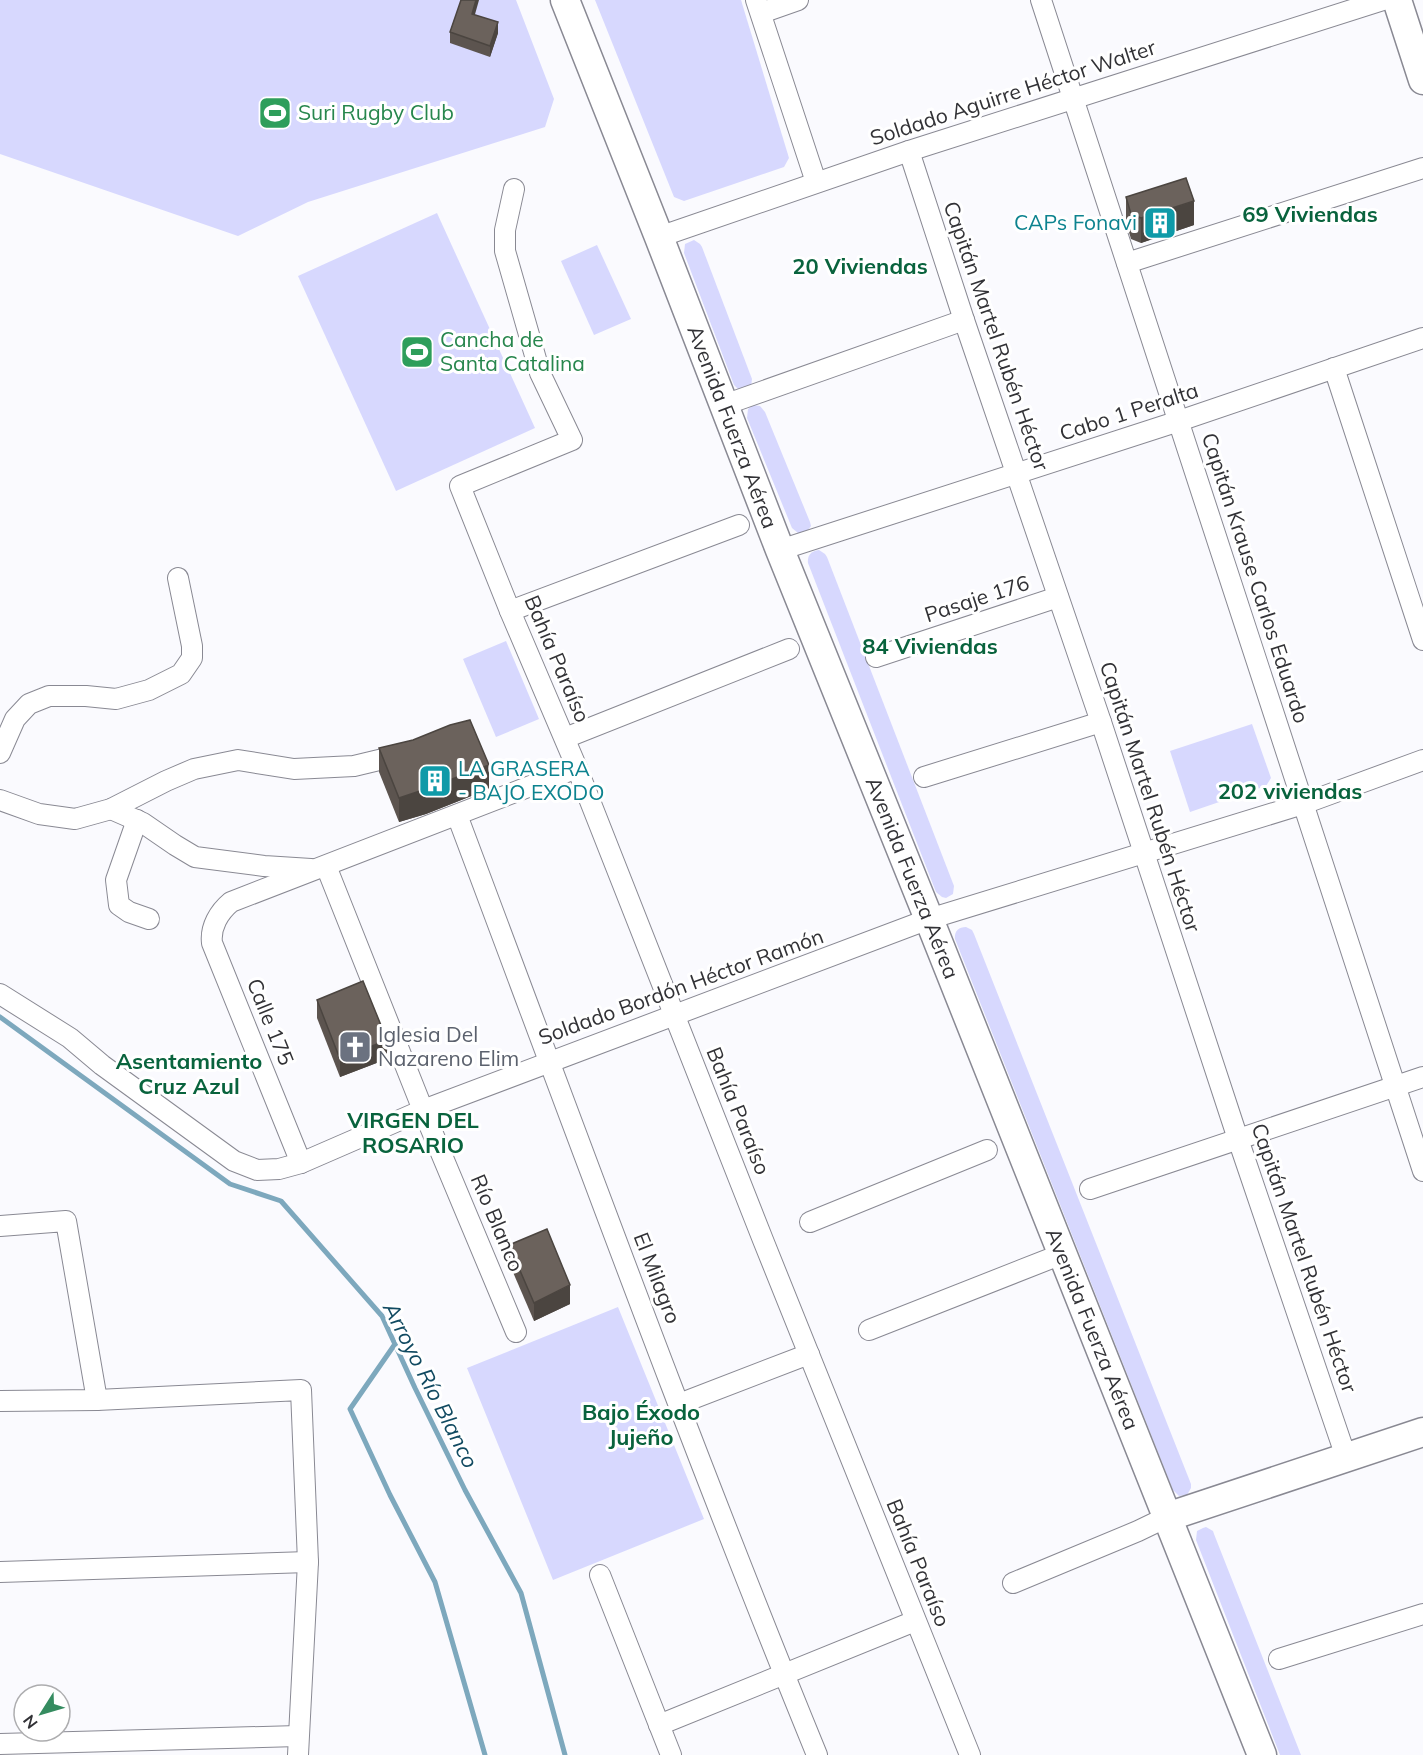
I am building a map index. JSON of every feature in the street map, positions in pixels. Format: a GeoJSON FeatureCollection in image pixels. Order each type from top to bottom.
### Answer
{"type":"FeatureCollection","features":[{"type":"Feature","properties":{"kind":"main road","name":"Avenida Fuerza Aérea"},"geometry":{"type":"LineString","coordinates":[[565,0],[780,550],[1262,1755]]}},
{"type":"Feature","properties":{"kind":"main road"},"geometry":{"type":"LineString","coordinates":[[1397,0],[1423,80]]}},
{"type":"Feature","properties":{"kind":"main road"},"geometry":{"type":"LineString","coordinates":[[1167,1516],[1423,1432]]}},
{"type":"Feature","properties":{"kind":"street"},"geometry":{"type":"LineString","coordinates":[[798,0],[759,6],[816,182]]}},
{"type":"Feature","properties":{"kind":"street","name":"Capitán Krause Carlos Eduardo"},"geometry":{"type":"LineString","coordinates":[[1041,0],[1423,1171]]}},
{"type":"Feature","properties":{"kind":"street","name":"Soldado Aguirre Héctor Walter"},"geometry":{"type":"LineString","coordinates":[[659,237],[816,182],[1383,0]]}},
{"type":"Feature","properties":{"kind":"street","name":"Capitán Martel Rubén Héctor"},"geometry":{"type":"LineString","coordinates":[[909,152],[1346,1457]]}},
{"type":"Feature","properties":{"kind":"street"},"geometry":{"type":"LineString","coordinates":[[1127,263],[1423,168]]}},
{"type":"Feature","properties":{"kind":"street","name":"Bahía Paraíso"},"geometry":{"type":"LineString","coordinates":[[514,189],[506,230],[505,251],[540,373],[572,440],[460,486],[510,611],[565,738],[970,1755]]}},
{"type":"Feature","properties":{"kind":"street"},"geometry":{"type":"LineString","coordinates":[[724,405],[964,320]]}},
{"type":"Feature","properties":{"kind":"street","name":"Cabo 1 Peralta"},"geometry":{"type":"LineString","coordinates":[[780,550],[1179,421],[1423,338]]}},
{"type":"Feature","properties":{"kind":"street"},"geometry":{"type":"LineString","coordinates":[[1334,368],[1423,640]]}},
{"type":"Feature","properties":{"kind":"street"},"geometry":{"type":"LineString","coordinates":[[510,611],[739,525]]}},
{"type":"Feature","properties":{"kind":"street"},"geometry":{"type":"LineString","coordinates":[[0,753],[15,719],[29,704],[49,696],[116,699],[149,690],[181,674],[192,658],[192,646],[178,578]]}},
{"type":"Feature","properties":{"kind":"street","name":"Pasaje 176"},"geometry":{"type":"LineString","coordinates":[[876,657],[1058,597]]}},
{"type":"Feature","properties":{"kind":"street"},"geometry":{"type":"LineString","coordinates":[[565,738],[789,649]]}},
{"type":"Feature","properties":{"kind":"street"},"geometry":{"type":"LineString","coordinates":[[924,777],[1101,722]]}},
{"type":"Feature","properties":{"kind":"street"},"geometry":{"type":"LineString","coordinates":[[0,800],[39,814],[75,819],[111,809],[194,769],[238,760],[294,769],[354,766],[418,750]]}},
{"type":"Feature","properties":{"kind":"street","name":"Soldado Bordón Héctor Ramón"},"geometry":{"type":"LineString","coordinates":[[0,994],[70,1038],[102,1065],[234,1161],[257,1170],[279,1169],[301,1163],[423,1110],[549,1061],[929,920],[1303,804],[1423,760]]}},
{"type":"Feature","properties":{"kind":"street"},"geometry":{"type":"LineString","coordinates":[[111,809],[137,820],[195,856],[264,866],[322,867],[577,768]]}},
{"type":"Feature","properties":{"kind":"street","name":"El Milagro"},"geometry":{"type":"LineString","coordinates":[[457,815],[679,1404],[817,1755]]}},
{"type":"Feature","properties":{"kind":"street"},"geometry":{"type":"LineString","coordinates":[[137,820],[116,880],[119,905],[129,912],[149,919]]}},
{"type":"Feature","properties":{"kind":"street","name":"Calle 175"},"geometry":{"type":"LineString","coordinates":[[301,1163],[212,943],[211,933],[221,910],[231,902],[322,867]]}},
{"type":"Feature","properties":{"kind":"street","name":"Río Blanco"},"geometry":{"type":"LineString","coordinates":[[322,867],[516,1332]]}},
{"type":"Feature","properties":{"kind":"street"},"geometry":{"type":"LineString","coordinates":[[1090,1189],[1423,1077]]}},
{"type":"Feature","properties":{"kind":"street"},"geometry":{"type":"LineString","coordinates":[[810,1222],[987,1150]]}},
{"type":"Feature","properties":{"kind":"street"},"geometry":{"type":"LineString","coordinates":[[0,1226],[66,1221],[97,1400]]}},
{"type":"Feature","properties":{"kind":"street"},"geometry":{"type":"LineString","coordinates":[[869,1330],[1062,1254]]}},
{"type":"Feature","properties":{"kind":"street"},"geometry":{"type":"LineString","coordinates":[[679,1404],[809,1354]]}},
{"type":"Feature","properties":{"kind":"street"},"geometry":{"type":"LineString","coordinates":[[0,1401],[97,1400],[301,1390],[308,1562],[298,1745],[0,1744]]}},
{"type":"Feature","properties":{"kind":"street"},"geometry":{"type":"LineString","coordinates":[[1013,1583],[1138,1531],[1167,1516]]}},
{"type":"Feature","properties":{"kind":"street"},"geometry":{"type":"LineString","coordinates":[[0,1572],[308,1562]]}},
{"type":"Feature","properties":{"kind":"street"},"geometry":{"type":"LineString","coordinates":[[600,1575],[671,1755]]}},
{"type":"Feature","properties":{"kind":"street"},"geometry":{"type":"LineString","coordinates":[[1279,1659],[1423,1614]]}},
{"type":"Feature","properties":{"kind":"street"},"geometry":{"type":"LineString","coordinates":[[659,1725],[915,1621]]}},
{"type":"Feature","properties":{"kind":"shaded area","name":"Suri Rugby Club"},"geometry":{"type":"Polygon","coordinates":[[[0,0],[516,0],[554,99],[545,127],[308,202],[238,236],[0,154],[0,0]]]}},
{"type":"Feature","properties":{"kind":"shaded area"},"geometry":{"type":"Polygon","coordinates":[[[595,0],[741,0],[789,158],[784,167],[684,201],[674,197],[595,0]]]}},
{"type":"Feature","properties":{"kind":"shaded area","name":"Cancha de Santa Catalina"},"geometry":{"type":"Polygon","coordinates":[[[437,213],[535,428],[396,491],[298,276],[437,213]]]}},
{"type":"Feature","properties":{"kind":"shaded area"},"geometry":{"type":"Polygon","coordinates":[[[694,240],[702,247],[752,379],[751,387],[740,391],[734,385],[684,253],[685,244],[694,240]]]}},
{"type":"Feature","properties":{"kind":"shaded area"},"geometry":{"type":"Polygon","coordinates":[[[597,245],[631,319],[594,335],[561,261],[597,245]]]}},
{"type":"Feature","properties":{"kind":"shaded area"},"geometry":{"type":"Polygon","coordinates":[[[753,405],[760,406],[765,412],[810,522],[811,526],[806,533],[798,533],[792,528],[747,418],[748,409],[753,405]]]}},
{"type":"Feature","properties":{"kind":"shaded area"},"geometry":{"type":"Polygon","coordinates":[[[819,550],[827,557],[954,886],[953,894],[946,898],[936,892],[808,563],[810,554],[819,550]]]}},
{"type":"Feature","properties":{"kind":"shaded area"},"geometry":{"type":"Polygon","coordinates":[[[506,641],[539,719],[496,737],[463,659],[506,641]]]}},
{"type":"Feature","properties":{"kind":"shaded area"},"geometry":{"type":"Polygon","coordinates":[[[1252,724],[1271,778],[1266,786],[1190,812],[1170,751],[1252,724]]]}},
{"type":"Feature","properties":{"kind":"shaded area"},"geometry":{"type":"Polygon","coordinates":[[[966,927],[974,934],[1191,1484],[1187,1495],[1179,1496],[1173,1490],[955,939],[957,930],[966,927]]]}},
{"type":"Feature","properties":{"kind":"shaded area"},"geometry":{"type":"Polygon","coordinates":[[[618,1307],[704,1519],[553,1580],[467,1368],[618,1307]]]}},
{"type":"Feature","properties":{"kind":"shaded area"},"geometry":{"type":"Polygon","coordinates":[[[1206,1527],[1213,1531],[1301,1755],[1280,1755],[1196,1540],[1197,1531],[1206,1527]]]}},
{"type":"Feature","properties":{"kind":"building"},"geometry":{"type":"Polygon","coordinates":[[[461,0],[476,0],[472,14],[498,22],[490,46],[450,32],[461,0]]]}},
{"type":"Feature","properties":{"kind":"building"},"geometry":{"type":"Polygon","coordinates":[[[1186,178],[1194,201],[1141,218],[1131,214],[1126,197],[1186,178]]]}},
{"type":"Feature","properties":{"kind":"building"},"geometry":{"type":"Polygon","coordinates":[[[470,720],[489,765],[399,798],[379,748],[413,740],[450,725],[470,720]]]}},
{"type":"Feature","properties":{"kind":"building","name":"Iglesia Del Nazareno Elim"},"geometry":{"type":"Polygon","coordinates":[[[363,981],[387,1040],[340,1059],[317,1000],[363,981]]]}},
{"type":"Feature","properties":{"kind":"building"},"geometry":{"type":"Polygon","coordinates":[[[547,1229],[570,1285],[534,1303],[509,1245],[547,1229]]]}},
{"type":"Feature","properties":{"kind":"waterway","name":"Arroyo Río Blanco"},"geometry":{"type":"LineString","coordinates":[[0,1017],[230,1184],[281,1201],[382,1316],[465,1490],[521,1593],[565,1755]]}},
{"type":"Feature","properties":{"kind":"waterway"},"geometry":{"type":"LineString","coordinates":[[395,1344],[350,1409],[390,1495],[435,1582],[485,1755]]}},
{"type":"Feature","properties":{"kind":"place","name":"Suri Rugby Club"},"geometry":{"type":"Point","coordinates":[275,113]}},
{"type":"Feature","properties":{"kind":"place","name":"CAPs Fonavi"},"geometry":{"type":"Point","coordinates":[1160,223]}},
{"type":"Feature","properties":{"kind":"place","name":"Cancha de Santa Catalina"},"geometry":{"type":"Point","coordinates":[417,352]}},
{"type":"Feature","properties":{"kind":"place","name":"LA GRASERA - BAJO EXODO"},"geometry":{"type":"Point","coordinates":[435,781]}},
{"type":"Feature","properties":{"kind":"place","name":"Iglesia Del Nazareno Elim"},"geometry":{"type":"Point","coordinates":[355,1047]}},
{"type":"Feature","properties":{"kind":"district","name":"69 Viviendas"},"geometry":{"type":"Point","coordinates":[1310,214]}},
{"type":"Feature","properties":{"kind":"district","name":"20 Viviendas"},"geometry":{"type":"Point","coordinates":[860,266]}},
{"type":"Feature","properties":{"kind":"district","name":"84 Viviendas"},"geometry":{"type":"Point","coordinates":[930,646]}},
{"type":"Feature","properties":{"kind":"district","name":"202 viviendas"},"geometry":{"type":"Point","coordinates":[1290,791]}},
{"type":"Feature","properties":{"kind":"district","name":"Asentamiento Cruz Azul"},"geometry":{"type":"Point","coordinates":[189,1074]}},
{"type":"Feature","properties":{"kind":"district","name":"VIRGEN DEL ROSARIO"},"geometry":{"type":"Point","coordinates":[413,1132]}},
{"type":"Feature","properties":{"kind":"district","name":"Bajo Éxodo Jujeño"},"geometry":{"type":"Point","coordinates":[641,1424]}}]}
